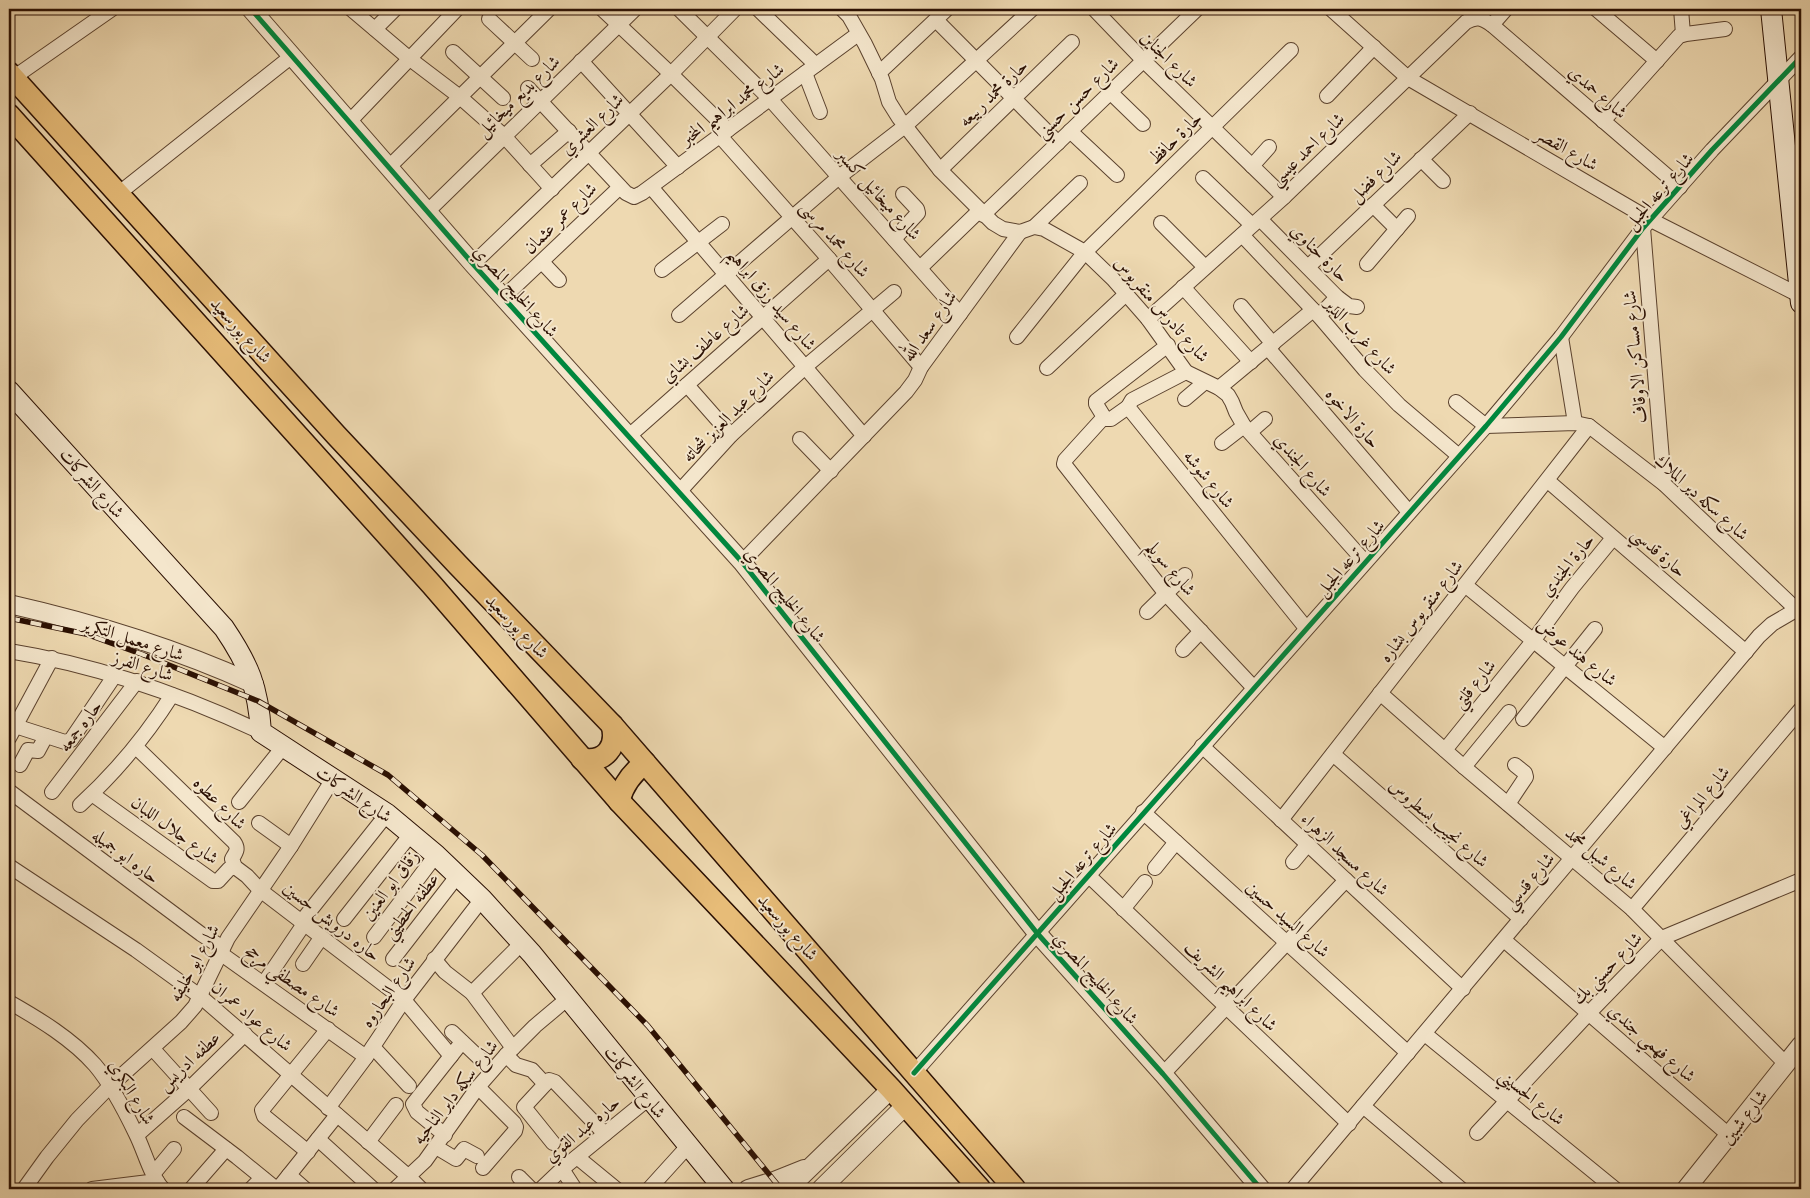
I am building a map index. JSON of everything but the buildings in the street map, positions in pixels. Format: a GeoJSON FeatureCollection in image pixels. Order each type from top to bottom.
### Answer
{"type":"FeatureCollection","features":[{"type":"Feature","properties":{"kind":"main road"},"geometry":{"type":"LineString","coordinates":[[1771,9],[1801,303]]}},
{"type":"Feature","properties":{"kind":"main road","name":"شارع بورسعيد"},"geometry":{"type":"LineString","coordinates":[[11,75],[336,435],[612,725],[1015,1189]]}},
{"type":"Feature","properties":{"kind":"main road","name":"شارع بورسعيد"},"geometry":{"type":"LineString","coordinates":[[9,115],[432,585],[619,801],[906,1105],[980,1189]]}},
{"type":"Feature","properties":{"kind":"main road","name":"شارع الشركات"},"geometry":{"type":"LineString","coordinates":[[9,391],[224,628],[242,655],[254,684],[260,711],[260,732],[387,814],[436,855],[482,898],[522,943],[724,1189]]}},
{"type":"Feature","properties":{"kind":"main road"},"geometry":{"type":"LineString","coordinates":[[432,585],[457,564]]}},
{"type":"Feature","properties":{"kind":"main road"},"geometry":{"type":"LineString","coordinates":[[582,759],[598,759],[605,755],[614,741],[612,725]]}},
{"type":"Feature","properties":{"kind":"main road"},"geometry":{"type":"LineString","coordinates":[[619,801],[625,783],[645,763]]}},
{"type":"Feature","properties":{"kind":"street"},"geometry":{"type":"LineString","coordinates":[[11,75],[112,9]]}},
{"type":"Feature","properties":{"kind":"street"},"geometry":{"type":"LineString","coordinates":[[350,9],[410,59],[460,97],[504,136],[552,189]]}},
{"type":"Feature","properties":{"kind":"street"},"geometry":{"type":"LineString","coordinates":[[375,29],[395,9]]}},
{"type":"Feature","properties":{"kind":"street"},"geometry":{"type":"LineString","coordinates":[[350,121],[457,9]]}},
{"type":"Feature","properties":{"kind":"street"},"geometry":{"type":"LineString","coordinates":[[389,167],[548,9]]}},
{"type":"Feature","properties":{"kind":"street","name":"شارع محمد مرسى"},"geometry":{"type":"LineString","coordinates":[[602,9],[671,74],[724,133],[792,217],[921,367]]}},
{"type":"Feature","properties":{"kind":"street","name":"شارع بديع ميخائيل"},"geometry":{"type":"LineString","coordinates":[[428,211],[635,9]]}},
{"type":"Feature","properties":{"kind":"street","name":"شارع ميخائيل كسبر"},"geometry":{"type":"LineString","coordinates":[[678,9],[708,36],[770,99],[960,314]]}},
{"type":"Feature","properties":{"kind":"street","name":"شارع العشري"},"geometry":{"type":"LineString","coordinates":[[473,264],[671,74],[735,9]]}},
{"type":"Feature","properties":{"kind":"street"},"geometry":{"type":"LineString","coordinates":[[758,9],[810,69],[820,112]]}},
{"type":"Feature","properties":{"kind":"street"},"geometry":{"type":"LineString","coordinates":[[842,9],[849,16],[879,73],[889,102],[905,126],[940,170],[993,223],[1004,229],[1020,232],[1034,227],[1080,182]]}},
{"type":"Feature","properties":{"kind":"street"},"geometry":{"type":"LineString","coordinates":[[879,73],[947,9]]}},
{"type":"Feature","properties":{"kind":"street"},"geometry":{"type":"LineString","coordinates":[[679,315],[839,177],[905,126],[1032,9]]}},
{"type":"Feature","properties":{"kind":"street","name":"شارع الجناين"},"geometry":{"type":"LineString","coordinates":[[1094,9],[1143,60],[1284,197]]}},
{"type":"Feature","properties":{"kind":"street","name":"شارع حسن حسني"},"geometry":{"type":"LineString","coordinates":[[920,268],[1070,131],[1197,9]]}},
{"type":"Feature","properties":{"kind":"street","name":"شارع القصر"},"geometry":{"type":"LineString","coordinates":[[1331,9],[1408,78],[1470,113],[1647,224],[1800,284]]}},
{"type":"Feature","properties":{"kind":"street"},"geometry":{"type":"LineString","coordinates":[[1492,24],[1506,9]]}},
{"type":"Feature","properties":{"kind":"street"},"geometry":{"type":"LineString","coordinates":[[1681,9],[1683,34]]}},
{"type":"Feature","properties":{"kind":"street","name":"شارع الخليج المصري"},"geometry":{"type":"LineString","coordinates":[[257,11],[292,56],[473,264],[742,562],[1037,932],[1163,1074],[1261,1189]]}},
{"type":"Feature","properties":{"kind":"street"},"geometry":{"type":"LineString","coordinates":[[1602,11],[1657,61]]}},
{"type":"Feature","properties":{"kind":"street","name":"شارع احمد عيسي"},"geometry":{"type":"LineString","coordinates":[[1148,319],[1284,197],[1466,22],[1478,17],[1492,24]]}},
{"type":"Feature","properties":{"kind":"street"},"geometry":{"type":"LineString","coordinates":[[489,19],[532,59]]}},
{"type":"Feature","properties":{"kind":"street"},"geometry":{"type":"LineString","coordinates":[[936,20],[1058,142]]}},
{"type":"Feature","properties":{"kind":"street","name":"شارع حمدي"},"geometry":{"type":"LineString","coordinates":[[1492,24],[1680,187]]}},
{"type":"Feature","properties":{"kind":"street"},"geometry":{"type":"LineString","coordinates":[[1603,121],[1683,34],[1725,29]]}},
{"type":"Feature","properties":{"kind":"street","name":"شارع محمد ابراهيم المخبر"},"geometry":{"type":"LineString","coordinates":[[623,190],[634,197],[638,196],[858,34]]}},
{"type":"Feature","properties":{"kind":"street","name":"حارة محمد ربيعه"},"geometry":{"type":"LineString","coordinates":[[940,170],[1072,42]]}},
{"type":"Feature","properties":{"kind":"street"},"geometry":{"type":"LineString","coordinates":[[1327,96],[1374,47]]}},
{"type":"Feature","properties":{"kind":"street","name":"حارة حافظ"},"geometry":{"type":"LineString","coordinates":[[1017,337],[1085,252],[1291,50]]}},
{"type":"Feature","properties":{"kind":"street"},"geometry":{"type":"LineString","coordinates":[[453,52],[503,98]]}},
{"type":"Feature","properties":{"kind":"street"},"geometry":{"type":"LineString","coordinates":[[118,194],[292,56]]}},
{"type":"Feature","properties":{"kind":"street","name":"شارع ترعه الجبل"},"geometry":{"type":"LineString","coordinates":[[914,1072],[1486,426],[1561,338],[1647,224],[1712,150],[1801,57]]}},
{"type":"Feature","properties":{"kind":"street"},"geometry":{"type":"LineString","coordinates":[[581,61],[678,167]]}},
{"type":"Feature","properties":{"kind":"street"},"geometry":{"type":"LineString","coordinates":[[528,88],[623,190]]}},
{"type":"Feature","properties":{"kind":"street"},"geometry":{"type":"LineString","coordinates":[[1110,92],[1142,124]]}},
{"type":"Feature","properties":{"kind":"street","name":"شارع فضل"},"geometry":{"type":"LineString","coordinates":[[1308,268],[1470,113]]}},
{"type":"Feature","properties":{"kind":"street"},"geometry":{"type":"LineString","coordinates":[[530,165],[569,131]]}},
{"type":"Feature","properties":{"kind":"street"},"geometry":{"type":"LineString","coordinates":[[1070,131],[1117,175]]}},
{"type":"Feature","properties":{"kind":"street"},"geometry":{"type":"LineString","coordinates":[[1252,166],[1269,147]]}},
{"type":"Feature","properties":{"kind":"street"},"geometry":{"type":"LineString","coordinates":[[1421,159],[1443,181]]}},
{"type":"Feature","properties":{"kind":"street"},"geometry":{"type":"LineString","coordinates":[[1203,178],[1252,226]]}},
{"type":"Feature","properties":{"kind":"street","name":"شارع سيد رزق ابراهيم"},"geometry":{"type":"LineString","coordinates":[[651,187],[864,436]]}},
{"type":"Feature","properties":{"kind":"street","name":"شارع عمر عثمان"},"geometry":{"type":"LineString","coordinates":[[504,297],[623,190]]}},
{"type":"Feature","properties":{"kind":"street"},"geometry":{"type":"LineString","coordinates":[[894,239],[918,213],[917,209],[903,194]]}},
{"type":"Feature","properties":{"kind":"street"},"geometry":{"type":"LineString","coordinates":[[1373,205],[1397,229]]}},
{"type":"Feature","properties":{"kind":"street"},"geometry":{"type":"LineString","coordinates":[[1367,264],[1408,216]]}},
{"type":"Feature","properties":{"kind":"street"},"geometry":{"type":"LineString","coordinates":[[1161,223],[1206,267]]}},
{"type":"Feature","properties":{"kind":"street"},"geometry":{"type":"LineString","coordinates":[[662,270],[722,224]]}},
{"type":"Feature","properties":{"kind":"street","name":"شارع مساكن الاوقاف"},"geometry":{"type":"LineString","coordinates":[[1647,224],[1664,484]]}},
{"type":"Feature","properties":{"kind":"street","name":"حارة حناوي"},"geometry":{"type":"LineString","coordinates":[[1252,226],[1308,268],[1337,297],[1349,306],[1357,307]]}},
{"type":"Feature","properties":{"kind":"street","name":"شارع غرب الدير"},"geometry":{"type":"LineString","coordinates":[[1252,226],[1316,313],[1365,370],[1392,398],[1459,456]]}},
{"type":"Feature","properties":{"kind":"street","name":"شارع تادرس منقريوس"},"geometry":{"type":"LineString","coordinates":[[1034,227],[1052,232],[1085,252],[1148,319],[1186,372],[1219,388]]}},
{"type":"Feature","properties":{"kind":"street","name":"شارع سعد الله"},"geometry":{"type":"LineString","coordinates":[[742,562],[906,392],[915,380],[921,367],[1020,232]]}},
{"type":"Feature","properties":{"kind":"street","name":"شارع عاطف بشاي"},"geometry":{"type":"LineString","coordinates":[[629,436],[829,259]]}},
{"type":"Feature","properties":{"kind":"street"},"geometry":{"type":"LineString","coordinates":[[542,262],[559,280]]}},
{"type":"Feature","properties":{"kind":"street"},"geometry":{"type":"LineString","coordinates":[[1184,287],[1251,362]]}},
{"type":"Feature","properties":{"kind":"street","name":"شارع عبد العزيز شحاته"},"geometry":{"type":"LineString","coordinates":[[678,492],[731,435],[805,367],[894,292]]}},
{"type":"Feature","properties":{"kind":"street"},"geometry":{"type":"LineString","coordinates":[[1047,368],[1126,294]]}},
{"type":"Feature","properties":{"kind":"street"},"geometry":{"type":"LineString","coordinates":[[1219,388],[1270,346],[1337,297]]}},
{"type":"Feature","properties":{"kind":"street","name":"حارة الاخوه"},"geometry":{"type":"LineString","coordinates":[[1241,306],[1270,346],[1409,512]]}},
{"type":"Feature","properties":{"kind":"street"},"geometry":{"type":"LineString","coordinates":[[1456,402],[1486,426],[1582,425],[1561,338]]}},
{"type":"Feature","properties":{"kind":"street"},"geometry":{"type":"LineString","coordinates":[[1168,345],[1096,401],[1104,417],[1111,419],[1128,407],[1132,400],[1186,372]]}},
{"type":"Feature","properties":{"kind":"street"},"geometry":{"type":"LineString","coordinates":[[1186,399],[1205,382]]}},
{"type":"Feature","properties":{"kind":"street"},"geometry":{"type":"LineString","coordinates":[[687,384],[731,435]]}},
{"type":"Feature","properties":{"kind":"street","name":"شارع الجندي"},"geometry":{"type":"LineString","coordinates":[[1219,388],[1232,402],[1247,429],[1365,562]]}},
{"type":"Feature","properties":{"kind":"street","name":"شارع شوشه"},"geometry":{"type":"LineString","coordinates":[[1128,407],[1306,628]]}},
{"type":"Feature","properties":{"kind":"street","name":"شارع سويلم"},"geometry":{"type":"LineString","coordinates":[[1104,417],[1065,460],[1066,468],[1166,594],[1254,688]]}},
{"type":"Feature","properties":{"kind":"street"},"geometry":{"type":"LineString","coordinates":[[1222,443],[1265,419]]}},
{"type":"Feature","properties":{"kind":"street","name":"شارع سكه دير الملاك"},"geometry":{"type":"LineString","coordinates":[[1582,425],[1664,484],[1799,608]]}},
{"type":"Feature","properties":{"kind":"street","name":"شارع منقريوس بشاره"},"geometry":{"type":"LineString","coordinates":[[1281,820],[1548,481],[1582,425]]}},
{"type":"Feature","properties":{"kind":"street"},"geometry":{"type":"LineString","coordinates":[[800,439],[831,471]]}},
{"type":"Feature","properties":{"kind":"street","name":"حارة قدسي"},"geometry":{"type":"LineString","coordinates":[[1548,481],[1746,652]]}},
{"type":"Feature","properties":{"kind":"street","name":"حارة الجندي"},"geometry":{"type":"LineString","coordinates":[[1533,641],[1572,588],[1613,538]]}},
{"type":"Feature","properties":{"kind":"street"},"geometry":{"type":"LineString","coordinates":[[1147,612],[1185,576]]}},
{"type":"Feature","properties":{"kind":"street","name":"شارع هند عوض"},"geometry":{"type":"LineString","coordinates":[[1465,585],[1666,748]]}},
{"type":"Feature","properties":{"kind":"street","name":"شارع معمل التكرير"},"geometry":{"type":"LineString","coordinates":[[9,604],[54,614],[147,641],[210,664],[254,684]]}},
{"type":"Feature","properties":{"kind":"street","name":"شارع قدسي"},"geometry":{"type":"LineString","coordinates":[[1294,1189],[1746,652],[1772,624],[1799,608]]}},
{"type":"Feature","properties":{"kind":"street"},"geometry":{"type":"LineString","coordinates":[[1523,720],[1595,629]]}},
{"type":"Feature","properties":{"kind":"street"},"geometry":{"type":"LineString","coordinates":[[1182,650],[1201,631]]}},
{"type":"Feature","properties":{"kind":"street","name":"شارع قلتي"},"geometry":{"type":"LineString","coordinates":[[1444,750],[1533,641]]}},
{"type":"Feature","properties":{"kind":"street","name":"شارع الفرز"},"geometry":{"type":"LineString","coordinates":[[9,651],[52,658],[137,681],[219,713],[260,732]]}},
{"type":"Feature","properties":{"kind":"street"},"geometry":{"type":"LineString","coordinates":[[52,658],[11,729],[65,742],[73,738],[114,675]]}},
{"type":"Feature","properties":{"kind":"street","name":"حاره جمعه"},"geometry":{"type":"LineString","coordinates":[[52,792],[137,681]]}},
{"type":"Feature","properties":{"kind":"street","name":"شارع شبل محمد"},"geometry":{"type":"LineString","coordinates":[[1380,693],[1444,750],[1632,909],[1786,1064]]}},
{"type":"Feature","properties":{"kind":"street"},"geometry":{"type":"LineString","coordinates":[[80,804],[111,775],[136,747],[172,695]]}},
{"type":"Feature","properties":{"kind":"street","name":"شارع المراغي"},"geometry":{"type":"LineString","coordinates":[[1632,909],[1801,709]]}},
{"type":"Feature","properties":{"kind":"street"},"geometry":{"type":"LineString","coordinates":[[1464,767],[1509,712]]}},
{"type":"Feature","properties":{"kind":"street"},"geometry":{"type":"LineString","coordinates":[[20,765],[28,750],[38,751],[46,736]]}},
{"type":"Feature","properties":{"kind":"street","name":"شارع مسجد الزهراء"},"geometry":{"type":"LineString","coordinates":[[1202,746],[1463,988]]}},
{"type":"Feature","properties":{"kind":"street","name":"شارع عطوه"},"geometry":{"type":"LineString","coordinates":[[136,747],[234,842],[237,846],[237,851],[232,860],[235,867]]}},
{"type":"Feature","properties":{"kind":"street"},"geometry":{"type":"LineString","coordinates":[[239,802],[282,747]]}},
{"type":"Feature","properties":{"kind":"street","name":"شارع نجيب بسطروس"},"geometry":{"type":"LineString","coordinates":[[1333,754],[1521,919]]}},
{"type":"Feature","properties":{"kind":"street"},"geometry":{"type":"LineString","coordinates":[[1508,804],[1526,777],[1525,773],[1515,765]]}},
{"type":"Feature","properties":{"kind":"street","name":"شارع ابو خليفه"},"geometry":{"type":"LineString","coordinates":[[24,1189],[77,1120],[110,1086],[188,1015],[201,996],[222,950],[333,779]]}},
{"type":"Feature","properties":{"kind":"street","name":"حاره ابو جميله"},"geometry":{"type":"LineString","coordinates":[[9,791],[222,950]]}},
{"type":"Feature","properties":{"kind":"street","name":"شارع جلال اللبان"},"geometry":{"type":"LineString","coordinates":[[92,794],[213,881],[218,881],[229,869],[235,867]]}},
{"type":"Feature","properties":{"kind":"street","name":"شارع السيد حسين"},"geometry":{"type":"LineString","coordinates":[[1143,812],[1408,1053]]}},
{"type":"Feature","properties":{"kind":"street"},"geometry":{"type":"LineString","coordinates":[[264,983],[303,923],[387,814]]}},
{"type":"Feature","properties":{"kind":"street"},"geometry":{"type":"LineString","coordinates":[[259,824],[291,846]]}},
{"type":"Feature","properties":{"kind":"street"},"geometry":{"type":"LineString","coordinates":[[344,919],[412,834]]}},
{"type":"Feature","properties":{"kind":"street"},"geometry":{"type":"LineString","coordinates":[[1155,868],[1176,842]]}},
{"type":"Feature","properties":{"kind":"street"},"geometry":{"type":"LineString","coordinates":[[1293,862],[1308,844]]}},
{"type":"Feature","properties":{"kind":"street","name":"زقاق ابو العنين"},"geometry":{"type":"LineString","coordinates":[[374,937],[436,855]]}},
{"type":"Feature","properties":{"kind":"street","name":"شارع عواد عمران"},"geometry":{"type":"LineString","coordinates":[[9,866],[136,950],[201,996],[421,1189]]}},
{"type":"Feature","properties":{"kind":"street"},"geometry":{"type":"LineString","coordinates":[[235,867],[247,876],[260,890]]}},
{"type":"Feature","properties":{"kind":"street","name":"شارع ابراهيم الشريف"},"geometry":{"type":"LineString","coordinates":[[1088,875],[1349,1124]]}},
{"type":"Feature","properties":{"kind":"street","name":"عطفه الحطيني"},"geometry":{"type":"LineString","coordinates":[[393,959],[458,876]]}},
{"type":"Feature","properties":{"kind":"street"},"geometry":{"type":"LineString","coordinates":[[1163,1074],[1346,880]]}},
{"type":"Feature","properties":{"kind":"street","name":"شارع حسني بك"},"geometry":{"type":"LineString","coordinates":[[1476,1133],[1662,938],[1801,880]]}},
{"type":"Feature","properties":{"kind":"street"},"geometry":{"type":"LineString","coordinates":[[1123,909],[1145,882]]}},
{"type":"Feature","properties":{"kind":"street","name":"حاره درويش حسين"},"geometry":{"type":"LineString","coordinates":[[260,890],[404,1000],[450,1056]]}},
{"type":"Feature","properties":{"kind":"street","name":"شارع البحاروه"},"geometry":{"type":"LineString","coordinates":[[266,1182],[278,1188],[318,1139],[332,1112],[404,1000],[482,898]]}},
{"type":"Feature","properties":{"kind":"street"},"geometry":{"type":"LineString","coordinates":[[303,964],[321,938]]}},
{"type":"Feature","properties":{"kind":"street","name":"شارع فهمي جندي"},"geometry":{"type":"LineString","coordinates":[[1504,940],[1730,1136]]}},
{"type":"Feature","properties":{"kind":"street"},"geometry":{"type":"LineString","coordinates":[[472,993],[522,943]]}},
{"type":"Feature","properties":{"kind":"street","name":"شارع مصطفي مرجح"},"geometry":{"type":"LineString","coordinates":[[222,950],[264,983],[328,1028],[370,1052],[409,1086]]}},
{"type":"Feature","properties":{"kind":"street"},"geometry":{"type":"LineString","coordinates":[[434,959],[445,972],[472,993],[510,1051],[516,1065],[532,1070],[545,1084]]}},
{"type":"Feature","properties":{"kind":"street","name":"شارع سكه داير الناحيه"},"geometry":{"type":"LineString","coordinates":[[395,1189],[409,1177],[436,1147],[492,1070],[535,1026],[568,999]]}},
{"type":"Feature","properties":{"kind":"street","name":"شارع البكري"},"geometry":{"type":"LineString","coordinates":[[9,1002],[32,1015],[75,1046],[95,1065],[110,1086],[136,1134],[158,1181]]}},
{"type":"Feature","properties":{"kind":"street"},"geometry":{"type":"LineString","coordinates":[[308,1152],[263,1114],[264,1108],[328,1028]]}},
{"type":"Feature","properties":{"kind":"street","name":"عطفه ادريس"},"geometry":{"type":"LineString","coordinates":[[136,1134],[189,1089],[245,1034]]}},
{"type":"Feature","properties":{"kind":"street","name":"شارع الحسيني"},"geometry":{"type":"LineString","coordinates":[[1424,1034],[1615,1189]]}},
{"type":"Feature","properties":{"kind":"street"},"geometry":{"type":"LineString","coordinates":[[445,1135],[414,1110],[414,1104],[450,1056],[457,1037],[492,1070]]}},
{"type":"Feature","properties":{"kind":"street","name":"شارع شبين"},"geometry":{"type":"LineString","coordinates":[[1686,1189],[1801,1045]]}},
{"type":"Feature","properties":{"kind":"street"},"geometry":{"type":"LineString","coordinates":[[153,1048],[211,1113]]}},
{"type":"Feature","properties":{"kind":"street"},"geometry":{"type":"LineString","coordinates":[[553,1144],[524,1106],[549,1080],[555,1082],[605,1134]]}},
{"type":"Feature","properties":{"kind":"street"},"geometry":{"type":"LineString","coordinates":[[436,1147],[456,1159],[464,1149],[480,1162],[515,1131],[514,1123],[478,1087]]}},
{"type":"Feature","properties":{"kind":"street"},"geometry":{"type":"LineString","coordinates":[[788,1189],[891,1089]]}},
{"type":"Feature","properties":{"kind":"street","name":"حاره عبد القوي"},"geometry":{"type":"LineString","coordinates":[[541,1189],[562,1169],[649,1098]]}},
{"type":"Feature","properties":{"kind":"street"},"geometry":{"type":"LineString","coordinates":[[368,1142],[396,1105]]}},
{"type":"Feature","properties":{"kind":"street"},"geometry":{"type":"LineString","coordinates":[[821,1189],[906,1105]]}},
{"type":"Feature","properties":{"kind":"street"},"geometry":{"type":"LineString","coordinates":[[1363,1106],[1461,1189]]}},
{"type":"Feature","properties":{"kind":"street"},"geometry":{"type":"LineString","coordinates":[[514,1123],[526,1111]]}},
{"type":"Feature","properties":{"kind":"street"},"geometry":{"type":"LineString","coordinates":[[184,1117],[266,1182],[252,1189]]}},
{"type":"Feature","properties":{"kind":"street"},"geometry":{"type":"LineString","coordinates":[[844,1135],[859,1152]]}},
{"type":"Feature","properties":{"kind":"street"},"geometry":{"type":"LineString","coordinates":[[318,1139],[374,1189]]}},
{"type":"Feature","properties":{"kind":"street"},"geometry":{"type":"LineString","coordinates":[[649,1189],[688,1146]]}},
{"type":"Feature","properties":{"kind":"street"},"geometry":{"type":"LineString","coordinates":[[94,1189],[158,1181],[174,1149]]}},
{"type":"Feature","properties":{"kind":"street"},"geometry":{"type":"LineString","coordinates":[[191,1189],[226,1149]]}},
{"type":"Feature","properties":{"kind":"street"},"geometry":{"type":"LineString","coordinates":[[577,1157],[616,1189]]}},
{"type":"Feature","properties":{"kind":"street"},"geometry":{"type":"LineString","coordinates":[[748,1189],[774,1181],[814,1164]]}},
{"type":"Feature","properties":{"kind":"street"},"geometry":{"type":"LineString","coordinates":[[562,1169],[575,1189]]}},
{"type":"Feature","properties":{"kind":"street"},"geometry":{"type":"LineString","coordinates":[[289,1175],[305,1189]]}},
{"type":"Feature","properties":{"kind":"street"},"geometry":{"type":"LineString","coordinates":[[519,1177],[531,1189]]}},
{"type":"Feature","properties":{"kind":"railway"},"geometry":{"type":"LineString","coordinates":[[9,618],[86,634],[258,701],[388,775],[482,855],[648,1026],[781,1189]]}},
{"type":"Feature","properties":{"kind":"cycle path"},"geometry":{"type":"LineString","coordinates":[[251,9],[473,264],[742,562],[1037,933],[1163,1074],[1261,1189]]}},
{"type":"Feature","properties":{"kind":"cycle path"},"geometry":{"type":"LineString","coordinates":[[914,1073],[1486,426],[1561,337],[1643,228],[1712,150],[1801,57]]}}]}
